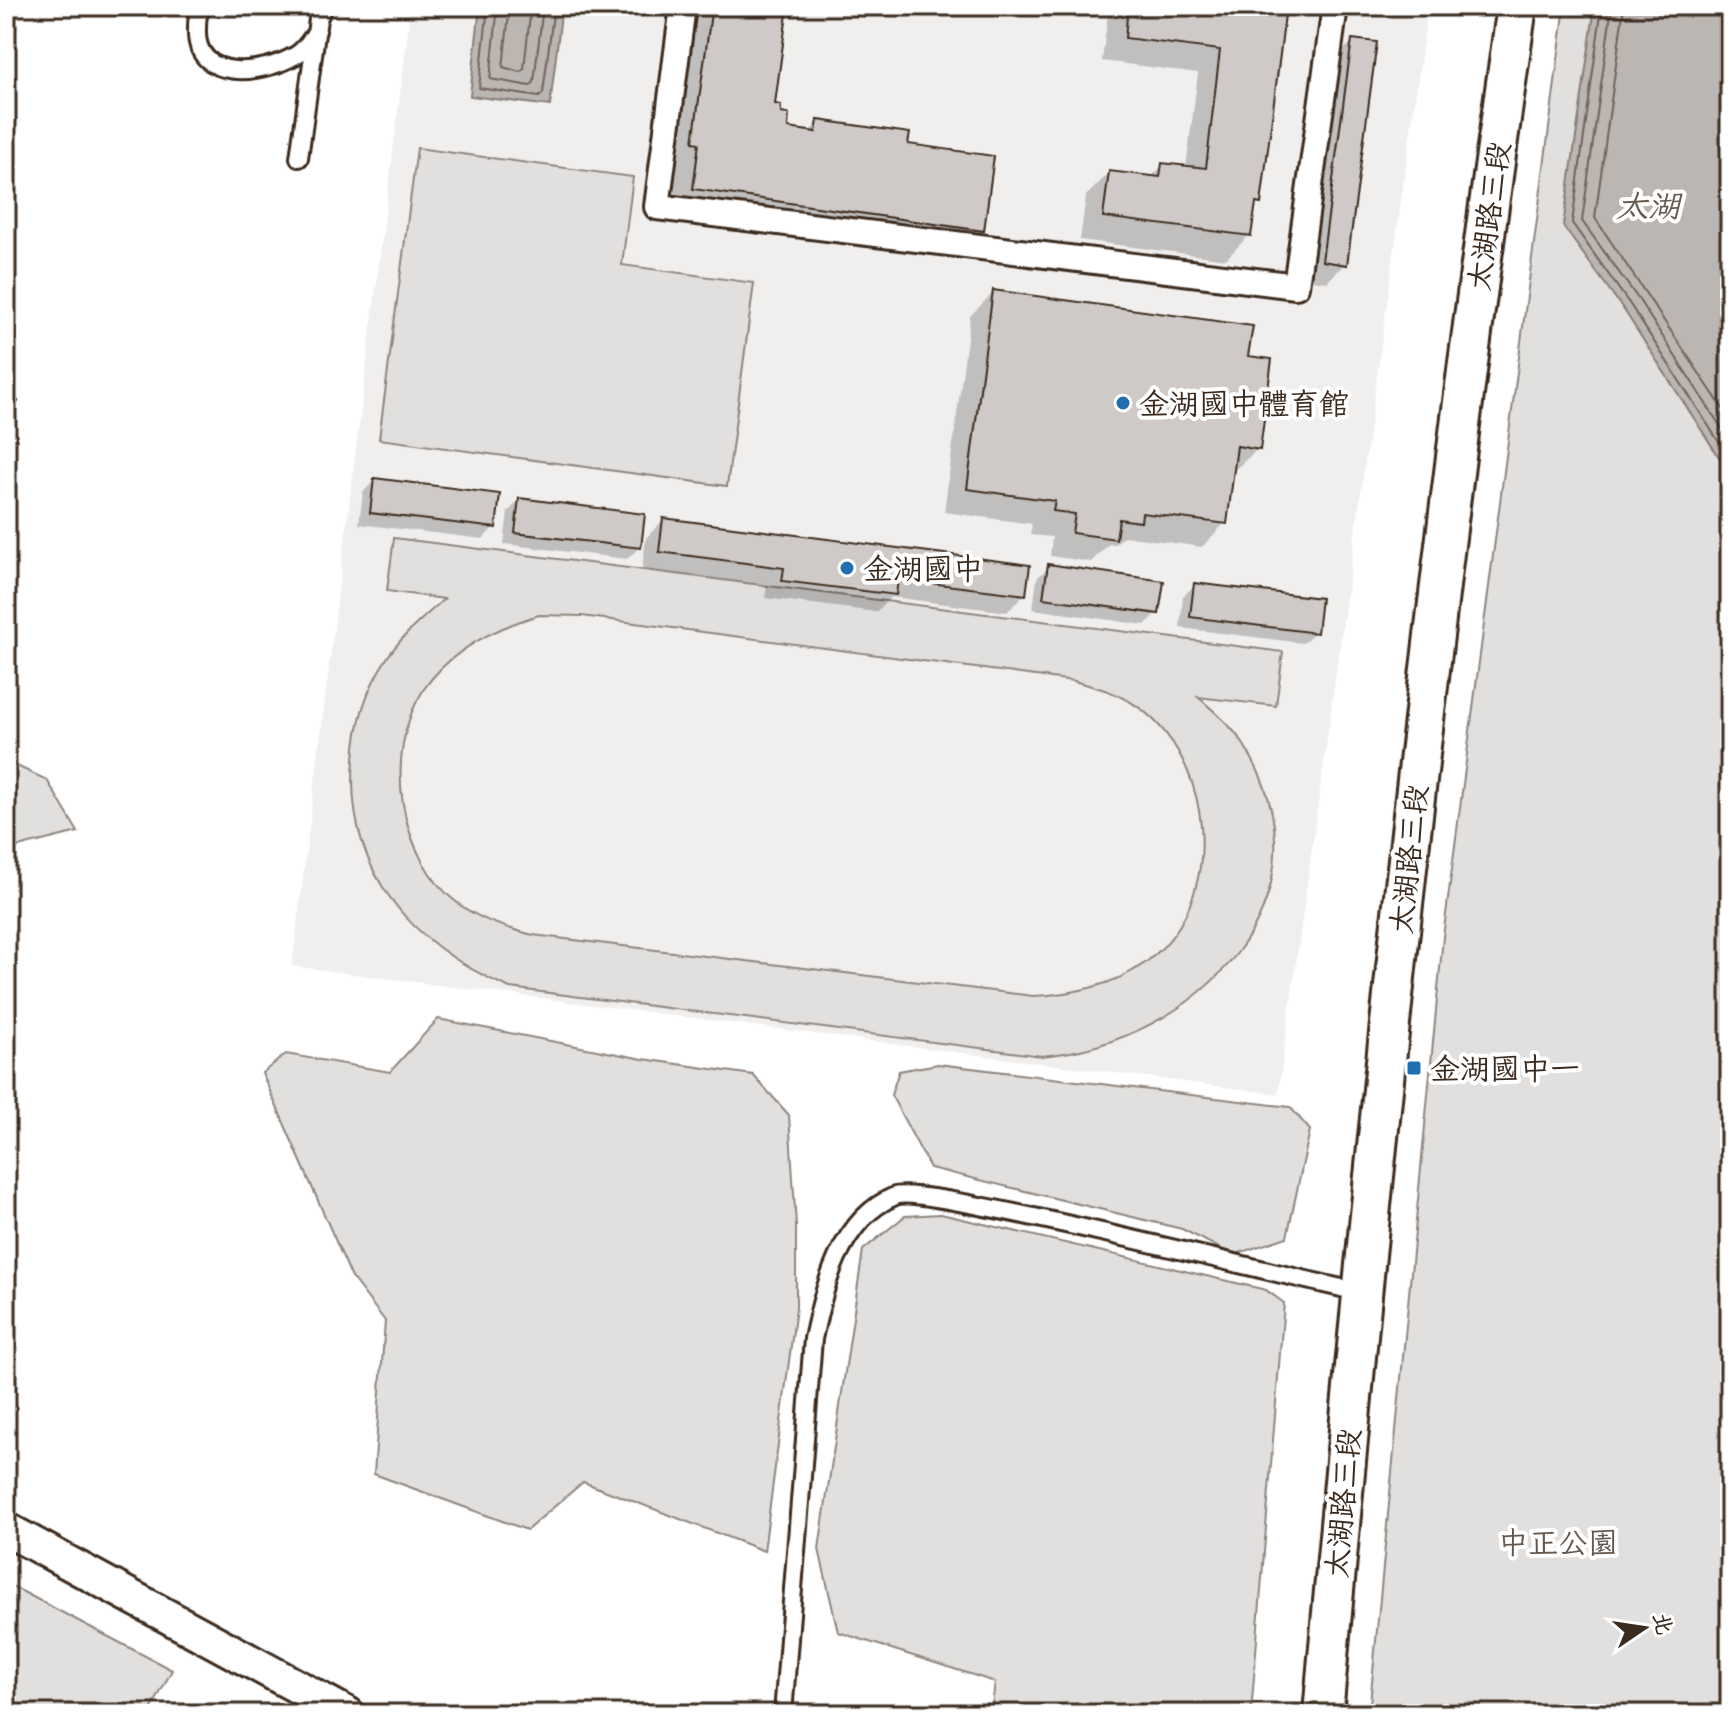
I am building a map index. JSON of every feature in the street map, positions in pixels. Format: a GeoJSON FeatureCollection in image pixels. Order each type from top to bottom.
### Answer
{"type":"FeatureCollection","features":[{"type":"Feature","properties":{"kind":"street"},"geometry":{"type":"LineString","coordinates":[[683,6],[657,207],[1296,286],[1335,6]]}},
{"type":"Feature","properties":{"kind":"street","name":"太湖路三段"},"geometry":{"type":"LineString","coordinates":[[1323,1714],[1360,1292],[1427,681],[1517,6]]}},
{"type":"Feature","properties":{"kind":"street"},"geometry":{"type":"LineString","coordinates":[[6,1529],[348,1714]]}},
{"type":"Feature","properties":{"kind":"lane"},"geometry":{"type":"LineString","coordinates":[[203,6],[198,12],[196,34],[203,56],[221,69],[245,72],[282,63],[300,53],[317,31]]}},
{"type":"Feature","properties":{"kind":"lane"},"geometry":{"type":"LineString","coordinates":[[299,158],[317,31],[324,6]]}},
{"type":"Feature","properties":{"kind":"lane"},"geometry":{"type":"LineString","coordinates":[[783,1714],[813,1339],[823,1290],[847,1238],[882,1202],[899,1194],[971,1205],[1360,1292]]}},
{"type":"Feature","properties":{"kind":"shaded area","name":"金湖國中"},"geometry":{"type":"Polygon","coordinates":[[[411,6],[1428,6],[1278,1094],[292,966],[411,6]]]}},
{"type":"Feature","properties":{"kind":"green space","name":"中正公園"},"geometry":{"type":"Polygon","coordinates":[[[1565,6],[1730,6],[1730,1714],[1369,1714],[1443,937],[1565,6]]]}},
{"type":"Feature","properties":{"kind":"green space"},"geometry":{"type":"Polygon","coordinates":[[[417,148],[633,177],[622,265],[754,283],[727,486],[379,439],[417,148]]]}},
{"type":"Feature","properties":{"kind":"green space"},"geometry":{"type":"Polygon","coordinates":[[[394,538],[1283,652],[1276,706],[1198,697],[1229,725],[1244,745],[1269,802],[1275,857],[1263,908],[1237,954],[1199,993],[1152,1024],[1099,1045],[1042,1056],[510,988],[475,971],[415,927],[392,900],[373,870],[360,836],[354,799],[354,759],[367,696],[378,672],[398,644],[444,599],[387,591],[394,538]],[[539,615],[506,626],[475,642],[435,675],[411,715],[403,743],[401,773],[403,804],[410,833],[422,861],[439,885],[460,905],[477,915],[533,935],[1033,996],[1083,990],[1130,973],[1157,953],[1181,924],[1195,889],[1201,851],[1199,813],[1189,775],[1172,742],[1147,714],[1115,694],[1074,681],[582,616],[539,615]]]}},
{"type":"Feature","properties":{"kind":"green space"},"geometry":{"type":"Polygon","coordinates":[[[6,761],[47,780],[78,832],[6,850],[6,761]]]}},
{"type":"Feature","properties":{"kind":"green space"},"geometry":{"type":"Polygon","coordinates":[[[438,1019],[643,1059],[753,1075],[789,1115],[796,1226],[796,1308],[764,1551],[583,1482],[527,1530],[374,1474],[385,1321],[352,1278],[262,1073],[286,1054],[390,1072],[438,1019]]]}},
{"type":"Feature","properties":{"kind":"green space"},"geometry":{"type":"Polygon","coordinates":[[[938,1064],[1290,1107],[1310,1130],[1287,1237],[1233,1255],[1182,1229],[930,1168],[891,1095],[899,1071],[938,1064]]]}},
{"type":"Feature","properties":{"kind":"green space"},"geometry":{"type":"Polygon","coordinates":[[[941,1214],[1266,1290],[1284,1303],[1251,1714],[991,1714],[995,1682],[838,1632],[819,1549],[863,1250],[905,1216],[941,1214]]]}},
{"type":"Feature","properties":{"kind":"green space"},"geometry":{"type":"Polygon","coordinates":[[[6,1583],[172,1670],[149,1714],[6,1714],[6,1583]]]}},
{"type":"Feature","properties":{"kind":"water"},"geometry":{"type":"Polygon","coordinates":[[[480,6],[562,6],[550,106],[470,96],[480,6]]]}},
{"type":"Feature","properties":{"kind":"water","name":"太湖"},"geometry":{"type":"Polygon","coordinates":[[[1595,6],[1730,6],[1730,474],[1624,310],[1563,226],[1595,6]]]}},
{"type":"Feature","properties":{"kind":"building"},"geometry":{"type":"Polygon","coordinates":[[[712,6],[788,6],[775,104],[781,105],[781,113],[789,114],[788,128],[816,132],[818,120],[910,133],[908,144],[994,156],[984,231],[693,189],[699,143],[693,142],[712,6]]]}},
{"type":"Feature","properties":{"kind":"building"},"geometry":{"type":"Polygon","coordinates":[[[1128,6],[1286,7],[1261,204],[1256,203],[1251,236],[1103,217],[1109,171],[1160,177],[1162,163],[1206,168],[1220,50],[1125,38],[1128,6]]]}},
{"type":"Feature","properties":{"kind":"building"},"geometry":{"type":"Polygon","coordinates":[[[1352,39],[1377,42],[1347,265],[1322,261],[1352,39]]]}},
{"type":"Feature","properties":{"kind":"building","name":"金湖國中體育館"},"geometry":{"type":"Polygon","coordinates":[[[993,290],[1253,326],[1248,356],[1272,359],[1260,450],[1237,446],[1227,524],[1142,513],[1141,522],[1119,519],[1116,539],[1072,533],[1075,514],[1053,511],[1055,501],[967,489],[993,290]]]}},
{"type":"Feature","properties":{"kind":"building"},"geometry":{"type":"Polygon","coordinates":[[[6,394],[18,401],[6,423],[6,394]]]}},
{"type":"Feature","properties":{"kind":"building"},"geometry":{"type":"Polygon","coordinates":[[[374,478],[500,494],[496,528],[370,513],[374,478]]]}},
{"type":"Feature","properties":{"kind":"building"},"geometry":{"type":"Polygon","coordinates":[[[519,498],[645,514],[641,548],[515,533],[519,498]]]}},
{"type":"Feature","properties":{"kind":"building"},"geometry":{"type":"Polygon","coordinates":[[[663,518],[1030,565],[1026,595],[898,579],[896,595],[782,581],[784,568],[659,552],[663,518]]]}},
{"type":"Feature","properties":{"kind":"building"},"geometry":{"type":"Polygon","coordinates":[[[1048,564],[1164,581],[1159,614],[1043,598],[1048,564]]]}},
{"type":"Feature","properties":{"kind":"building"},"geometry":{"type":"Polygon","coordinates":[[[1194,583],[1321,598],[1317,633],[1190,617],[1194,583]]]}},
{"type":"Feature","properties":{"kind":"place","name":"金湖國中體育館"},"geometry":{"type":"Point","coordinates":[1123,403]}},
{"type":"Feature","properties":{"kind":"place","name":"金湖國中"},"geometry":{"type":"Point","coordinates":[847,568]}},
{"type":"Feature","properties":{"kind":"place","name":"金湖國中一"},"geometry":{"type":"Point","coordinates":[1414,1068]}}]}
